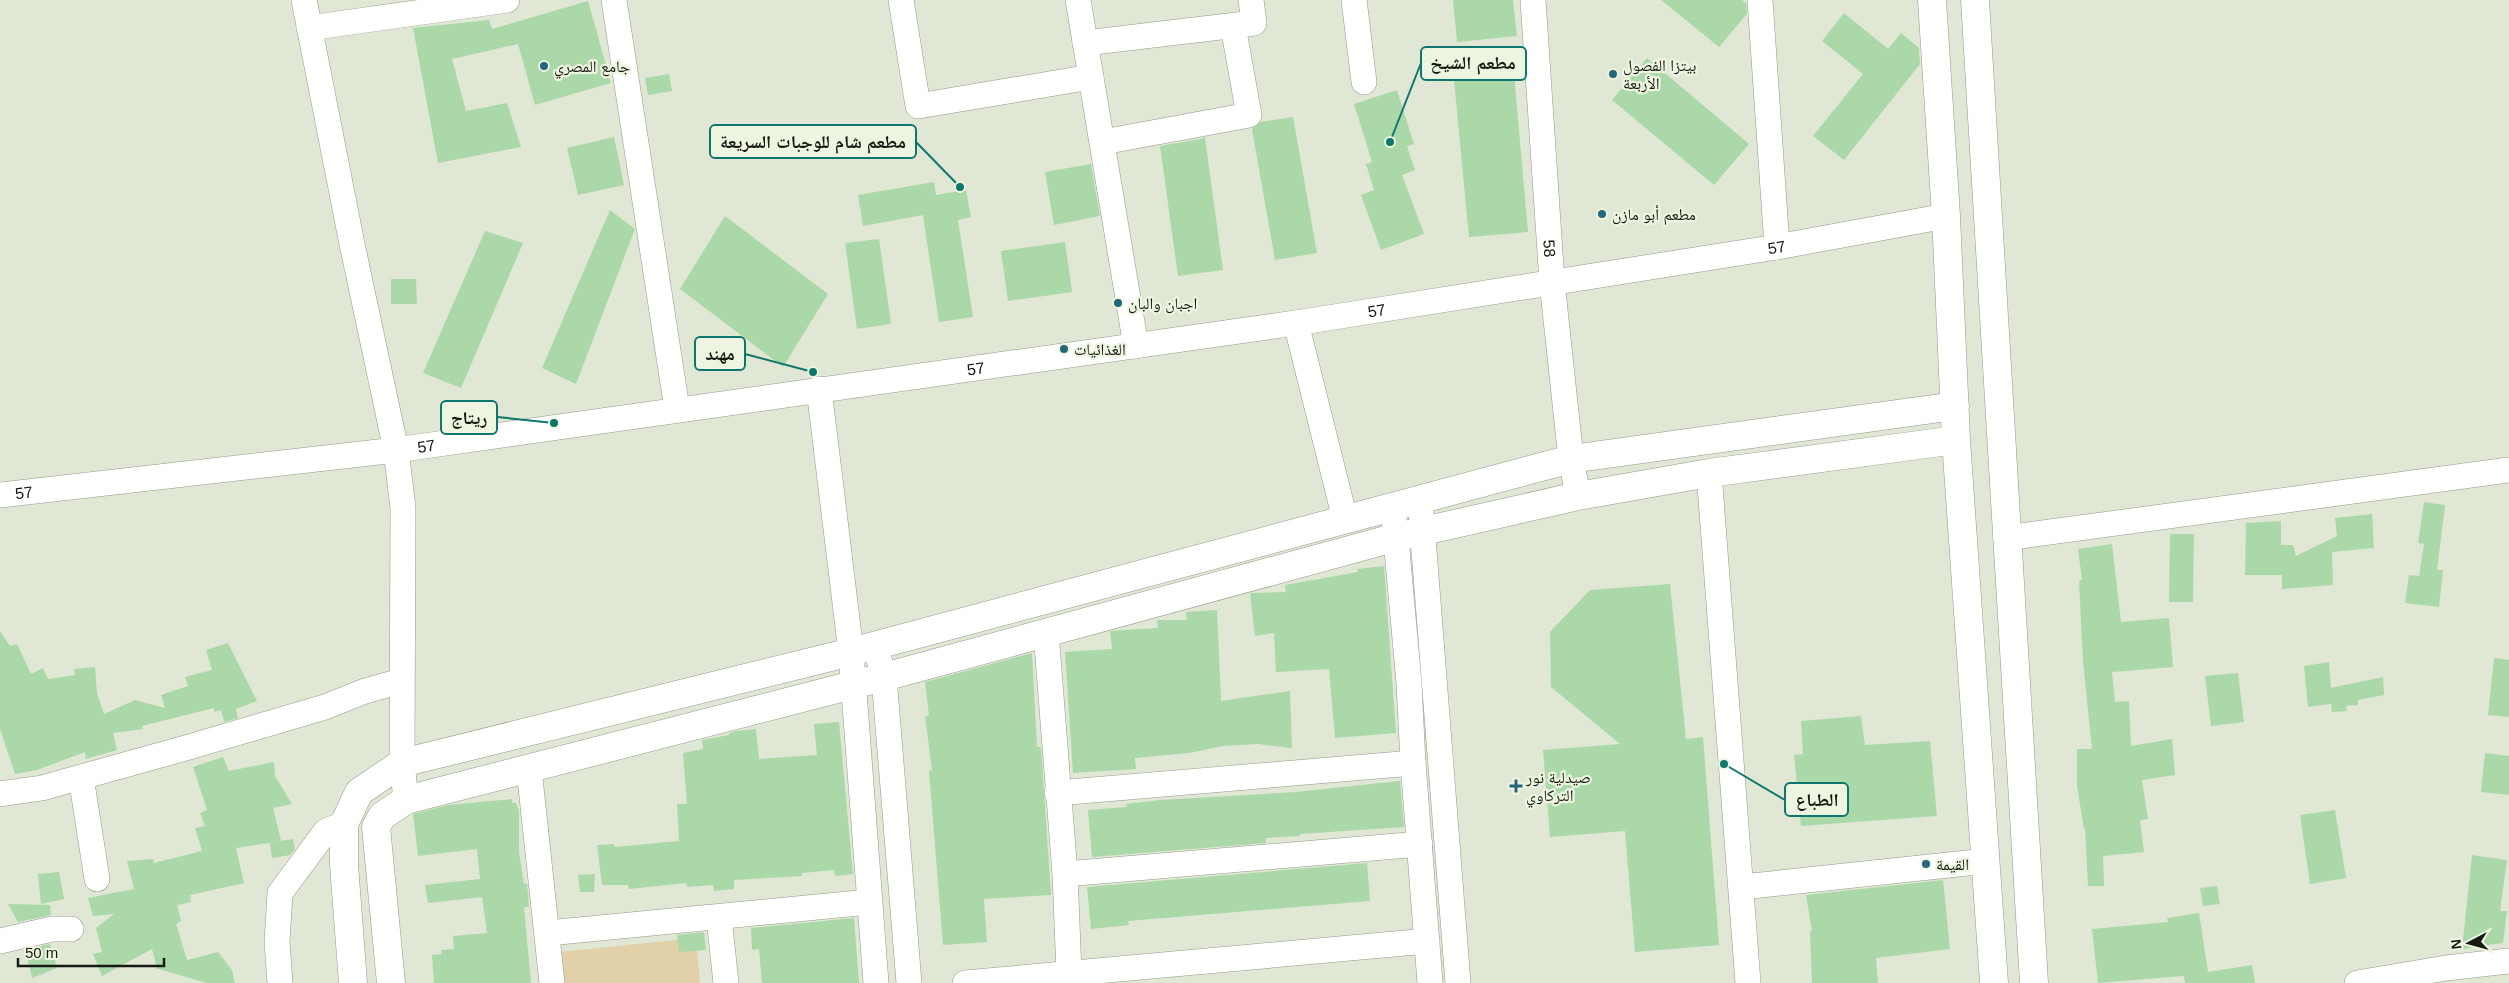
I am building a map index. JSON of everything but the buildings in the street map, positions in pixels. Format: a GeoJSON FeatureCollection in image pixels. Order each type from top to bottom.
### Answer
{"type":"FeatureCollection","features":[{"type":"Feature","properties":{"kind":"main road"},"geometry":{"type":"LineString","coordinates":[[1932,0],[1946,216],[1956,440],[1994,983]]}},
{"type":"Feature","properties":{"kind":"main road"},"geometry":{"type":"LineString","coordinates":[[1975,0],[2034,983]]}},
{"type":"Feature","properties":{"kind":"main road"},"geometry":{"type":"LineString","coordinates":[[353,983],[344,865],[344,824],[359,792],[402,762],[863,649],[1571,458],[1955,406]]}},
{"type":"Feature","properties":{"kind":"main road"},"geometry":{"type":"LineString","coordinates":[[391,983],[376,827],[382,816],[406,800],[884,677],[1410,534],[1578,496],[1710,473],[1956,440]]}},
{"type":"Feature","properties":{"kind":"street"},"geometry":{"type":"LineString","coordinates":[[304,0],[352,244],[396,450],[403,508],[401,681],[402,762],[406,800]]}},
{"type":"Feature","properties":{"kind":"street"},"geometry":{"type":"LineString","coordinates":[[309,28],[507,0]]}},
{"type":"Feature","properties":{"kind":"street"},"geometry":{"type":"LineString","coordinates":[[614,0],[677,409]]}},
{"type":"Feature","properties":{"kind":"street"},"geometry":{"type":"LineString","coordinates":[[902,0],[918,106],[1091,77]]}},
{"type":"Feature","properties":{"kind":"street"},"geometry":{"type":"LineString","coordinates":[[1078,0],[1136,346]]}},
{"type":"Feature","properties":{"kind":"street"},"geometry":{"type":"LineString","coordinates":[[1085,43],[1254,23],[1251,0]]}},
{"type":"Feature","properties":{"kind":"street"},"geometry":{"type":"LineString","coordinates":[[1354,0],[1364,82]]}},
{"type":"Feature","properties":{"kind":"street","name":"58"},"geometry":{"type":"LineString","coordinates":[[1533,0],[1552,282],[1571,458],[1578,496]]}},
{"type":"Feature","properties":{"kind":"street"},"geometry":{"type":"LineString","coordinates":[[1760,0],[1777,247]]}},
{"type":"Feature","properties":{"kind":"street"},"geometry":{"type":"LineString","coordinates":[[1103,142],[1249,115],[1233,26]]}},
{"type":"Feature","properties":{"kind":"street","name":"57"},"geometry":{"type":"LineString","coordinates":[[0,495],[396,450],[819,389],[1136,346],[1296,323],[1777,247],[1946,216]]}},
{"type":"Feature","properties":{"kind":"street"},"geometry":{"type":"LineString","coordinates":[[1296,323],[1345,519]]}},
{"type":"Feature","properties":{"kind":"street"},"geometry":{"type":"LineString","coordinates":[[819,389],[863,649],[853,685],[876,983]]}},
{"type":"Feature","properties":{"kind":"street"},"geometry":{"type":"LineString","coordinates":[[2006,538],[2509,470]]}},
{"type":"Feature","properties":{"kind":"street"},"geometry":{"type":"LineString","coordinates":[[1710,473],[1748,983]]}},
{"type":"Feature","properties":{"kind":"street"},"geometry":{"type":"LineString","coordinates":[[1420,500],[1410,534],[1409,683],[1413,763],[1430,983]]}},
{"type":"Feature","properties":{"kind":"street"},"geometry":{"type":"LineString","coordinates":[[1393,506],[1410,534],[1458,983]]}},
{"type":"Feature","properties":{"kind":"street"},"geometry":{"type":"LineString","coordinates":[[1046,632],[1064,874],[1069,972]]}},
{"type":"Feature","properties":{"kind":"street"},"geometry":{"type":"LineString","coordinates":[[863,649],[884,677],[909,983]]}},
{"type":"Feature","properties":{"kind":"street"},"geometry":{"type":"LineString","coordinates":[[0,794],[42,788],[325,707],[365,691],[401,681]]}},
{"type":"Feature","properties":{"kind":"street"},"geometry":{"type":"LineString","coordinates":[[1057,794],[1413,763]]}},
{"type":"Feature","properties":{"kind":"street"},"geometry":{"type":"LineString","coordinates":[[530,769],[552,983]]}},
{"type":"Feature","properties":{"kind":"street"},"geometry":{"type":"LineString","coordinates":[[80,777],[97,879]]}},
{"type":"Feature","properties":{"kind":"street"},"geometry":{"type":"LineString","coordinates":[[280,983],[277,942],[280,893],[326,831],[344,824]]}},
{"type":"Feature","properties":{"kind":"street"},"geometry":{"type":"LineString","coordinates":[[1064,874],[1420,844]]}},
{"type":"Feature","properties":{"kind":"street"},"geometry":{"type":"LineString","coordinates":[[1742,887],[1986,862]]}},
{"type":"Feature","properties":{"kind":"street"},"geometry":{"type":"LineString","coordinates":[[548,933],[719,918],[869,902]]}},
{"type":"Feature","properties":{"kind":"street"},"geometry":{"type":"LineString","coordinates":[[719,918],[726,983]]}},
{"type":"Feature","properties":{"kind":"street"},"geometry":{"type":"LineString","coordinates":[[0,941],[52,929],[72,929]]}},
{"type":"Feature","properties":{"kind":"street"},"geometry":{"type":"LineString","coordinates":[[964,983],[1428,941]]}},
{"type":"Feature","properties":{"kind":"street"},"geometry":{"type":"LineString","coordinates":[[2357,983],[2446,968],[2509,961]]}},
{"type":"Feature","properties":{"kind":"shaded area"},"geometry":{"type":"Polygon","coordinates":[[[696,938],[700,983],[562,983],[560,952],[696,938]]]}},
{"type":"Feature","properties":{"kind":"place","name":"جامع المصري"},"geometry":{"type":"Point","coordinates":[544,66]}},
{"type":"Feature","properties":{"kind":"place","name":"بيتزا الفصول الأربعة"},"geometry":{"type":"Point","coordinates":[1613,74]}},
{"type":"Feature","properties":{"kind":"place","name":"مطعم الشيخ"},"geometry":{"type":"Point","coordinates":[1390,142]}},
{"type":"Feature","properties":{"kind":"place","name":"مطعم شام للوجبات السريعة"},"geometry":{"type":"Point","coordinates":[960,187]}},
{"type":"Feature","properties":{"kind":"place","name":"مطعم أبو مازن"},"geometry":{"type":"Point","coordinates":[1602,214]}},
{"type":"Feature","properties":{"kind":"place","name":"اجبان والبان"},"geometry":{"type":"Point","coordinates":[1118,303]}},
{"type":"Feature","properties":{"kind":"place","name":"الغذائيات"},"geometry":{"type":"Point","coordinates":[1064,349]}},
{"type":"Feature","properties":{"kind":"place","name":"مهند"},"geometry":{"type":"Point","coordinates":[813,372]}},
{"type":"Feature","properties":{"kind":"place","name":"ريتاج"},"geometry":{"type":"Point","coordinates":[554,423]}},
{"type":"Feature","properties":{"kind":"place","name":"الطباع"},"geometry":{"type":"Point","coordinates":[1724,764]}},
{"type":"Feature","properties":{"kind":"place","name":"صيدلية نور التركاوي"},"geometry":{"type":"Point","coordinates":[1516,786]}},
{"type":"Feature","properties":{"kind":"place","name":"القيمة"},"geometry":{"type":"Point","coordinates":[1926,864]}}]}
